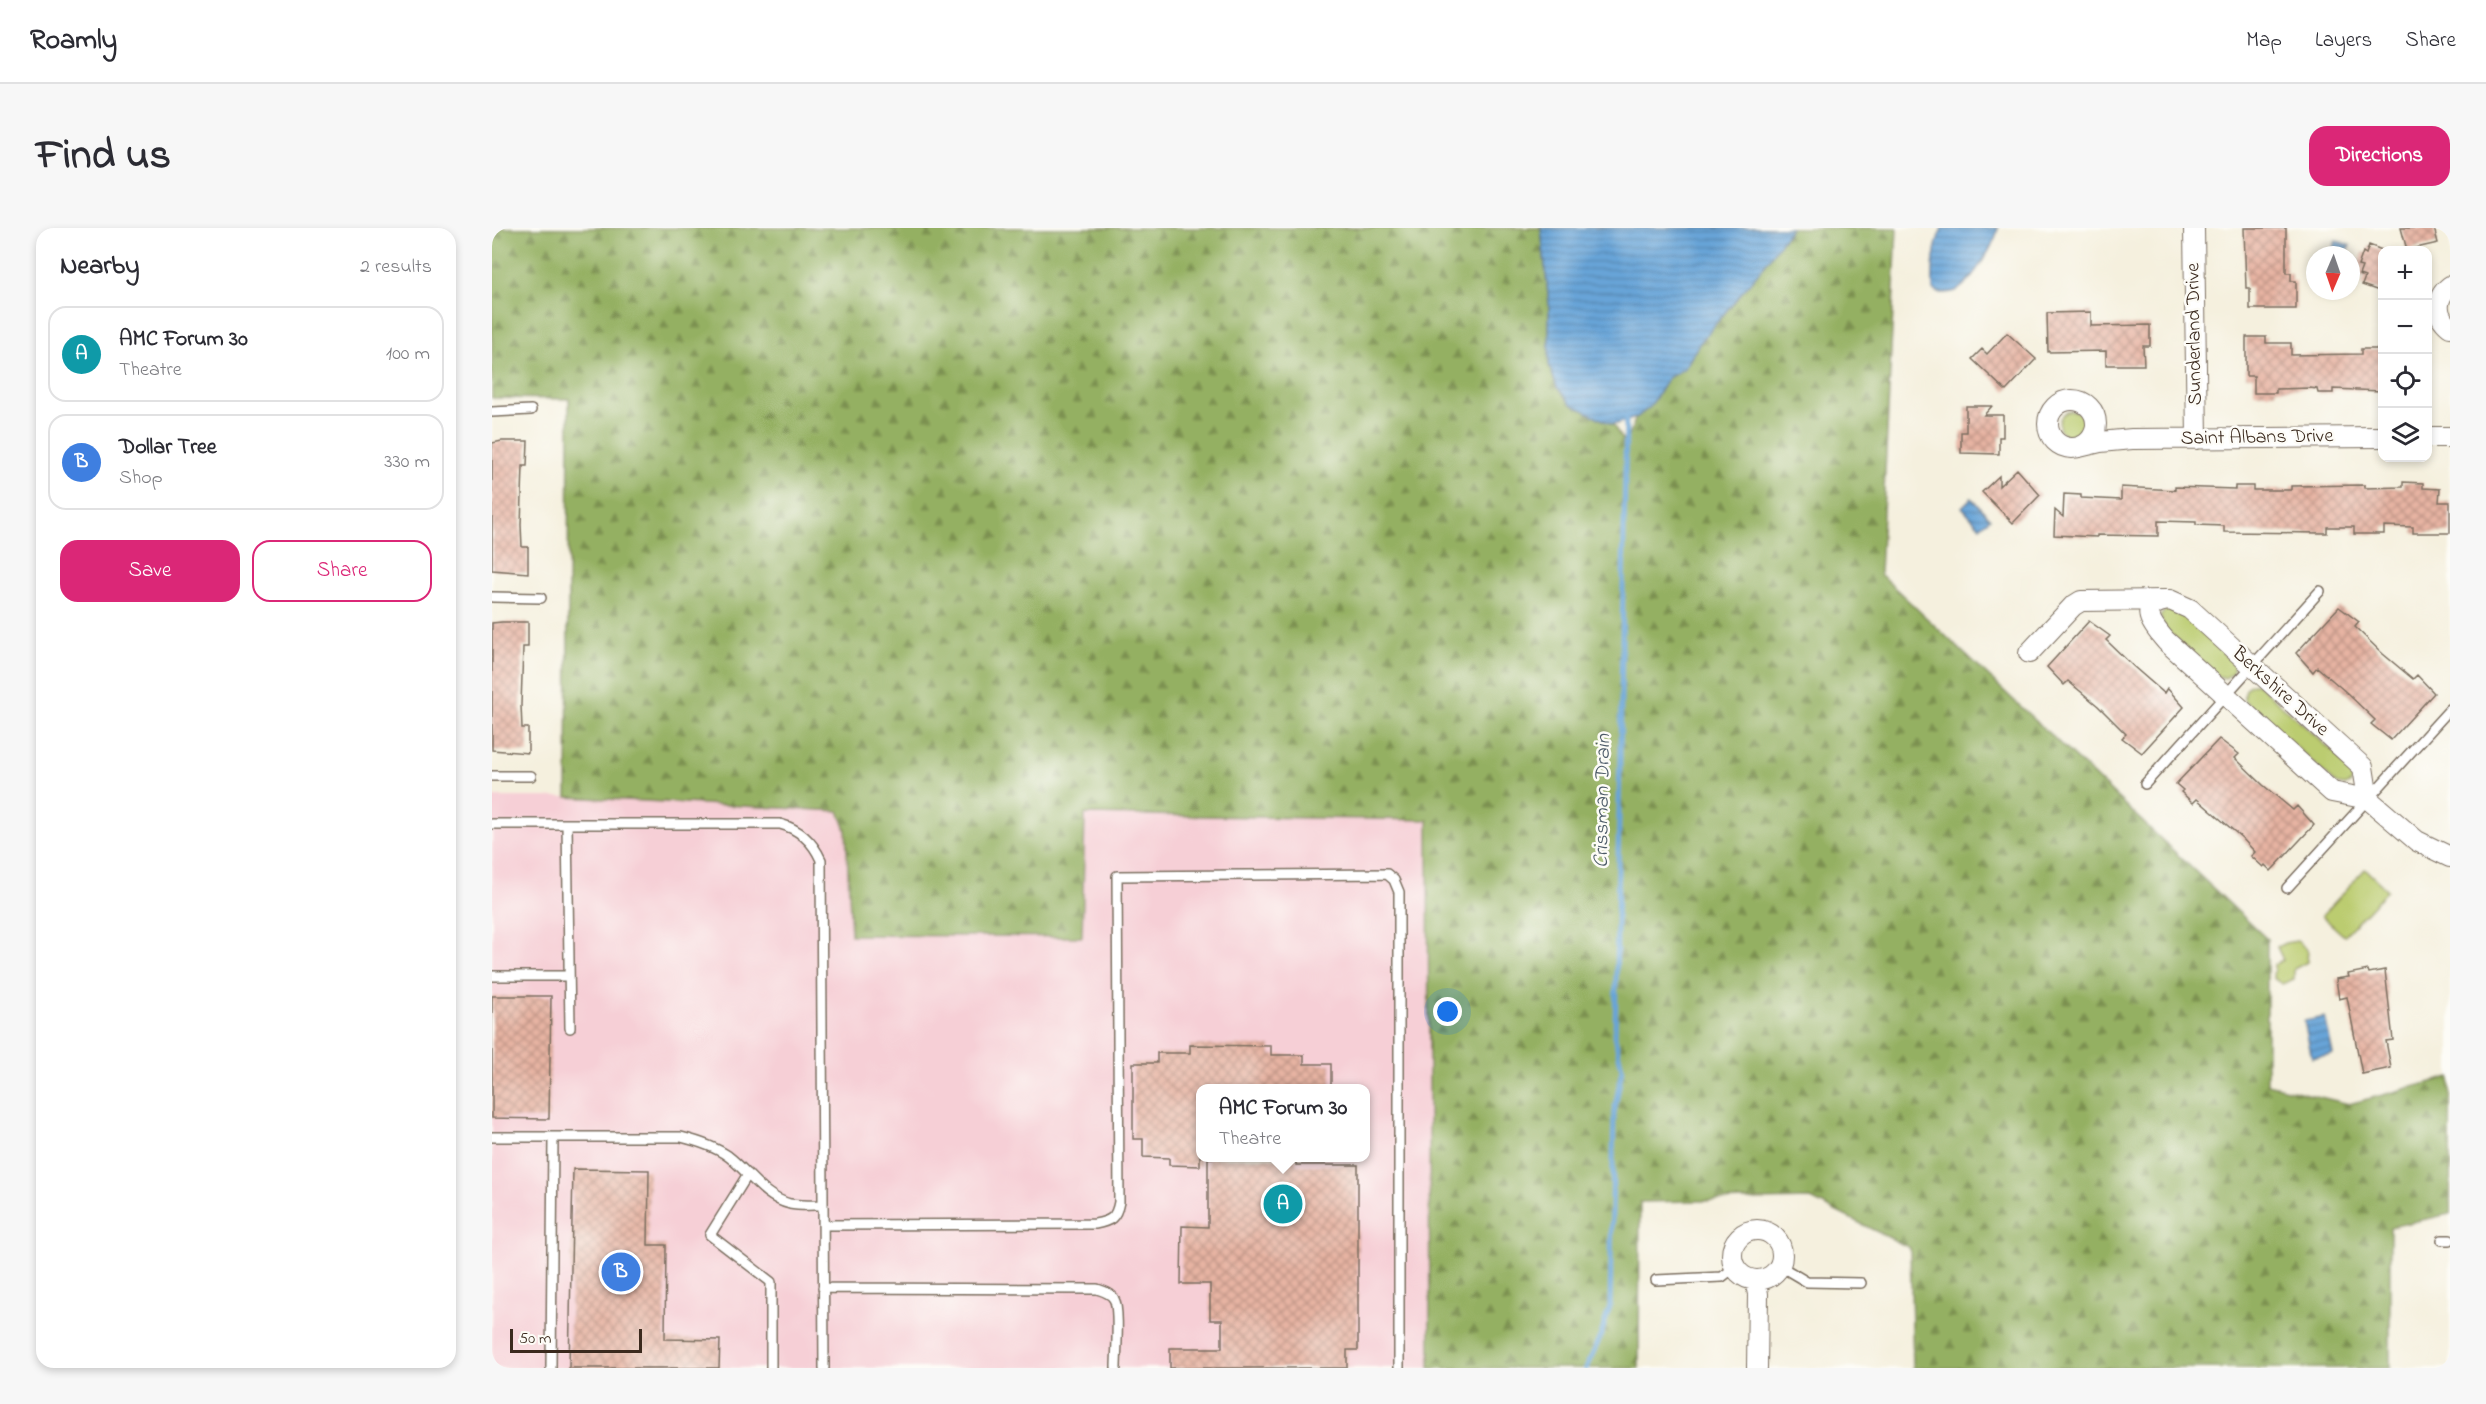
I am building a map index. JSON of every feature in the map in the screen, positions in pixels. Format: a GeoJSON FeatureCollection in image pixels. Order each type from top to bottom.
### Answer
{"type":"FeatureCollection","features":[{"type":"Feature","properties":{"kind":"street","name":"Sunderland Drive"},"geometry":{"type":"LineString","coordinates":[[2194,228],[2197,439]]}},
{"type":"Feature","properties":{"kind":"street"},"geometry":{"type":"LineString","coordinates":[[2449,327],[2439,313],[2438,305],[2440,297],[2450,286]]}},
{"type":"Feature","properties":{"kind":"street","name":"Saint Albans Drive"},"geometry":{"type":"LineString","coordinates":[[2132,439],[2107,428],[2085,403],[2070,400],[2056,406],[2051,412],[2048,428],[2051,436],[2063,446],[2079,447],[2100,441],[2132,439],[2378,437]]}},
{"type":"Feature","properties":{"kind":"street"},"geometry":{"type":"LineString","coordinates":[[2079,447],[2092,439],[2096,431],[2095,416]]}},
{"type":"Feature","properties":{"kind":"street"},"geometry":{"type":"LineString","coordinates":[[2432,437],[2450,437]]}},
{"type":"Feature","properties":{"kind":"street","name":"Berkshire Drive"},"geometry":{"type":"LineString","coordinates":[[2122,599],[2139,609],[2166,641],[2332,792],[2368,799],[2417,841],[2450,857]]}},
{"type":"Feature","properties":{"kind":"street","name":"Berkshire Drive"},"geometry":{"type":"LineString","coordinates":[[2029,653],[2077,603],[2087,600],[2170,600],[2190,609],[2363,767],[2368,799]]}},
{"type":"Feature","properties":{"kind":"street"},"geometry":{"type":"LineString","coordinates":[[2150,621],[2150,610],[2154,605],[2170,600]]}},
{"type":"Feature","properties":{"kind":"street"},"geometry":{"type":"LineString","coordinates":[[1752,1231],[1770,1233],[1777,1240],[1782,1257],[1780,1266],[1770,1277],[1755,1280],[1740,1274],[1735,1267],[1732,1258],[1733,1249],[1743,1234],[1752,1231]]}},
{"type":"Feature","properties":{"kind":"street"},"geometry":{"type":"LineString","coordinates":[[1755,1280],[1758,1294],[1757,1368]]}},
{"type":"Feature","properties":{"kind":"lane"},"geometry":{"type":"LineString","coordinates":[[492,412],[531,410]]}},
{"type":"Feature","properties":{"kind":"lane"},"geometry":{"type":"LineString","coordinates":[[2145,784],[2320,591]]}},
{"type":"Feature","properties":{"kind":"lane"},"geometry":{"type":"LineString","coordinates":[[492,597],[541,598]]}},
{"type":"Feature","properties":{"kind":"lane"},"geometry":{"type":"LineString","coordinates":[[2287,888],[2450,709]]}},
{"type":"Feature","properties":{"kind":"lane"},"geometry":{"type":"LineString","coordinates":[[492,776],[531,776]]}},
{"type":"Feature","properties":{"kind":"lane"},"geometry":{"type":"LineString","coordinates":[[492,824],[780,824],[799,832],[817,850],[821,860],[824,1368]]}},
{"type":"Feature","properties":{"kind":"lane"},"geometry":{"type":"LineString","coordinates":[[567,824],[570,1028]]}},
{"type":"Feature","properties":{"kind":"lane"},"geometry":{"type":"LineString","coordinates":[[823,1225],[1095,1224],[1109,1222],[1116,1215],[1119,1202],[1117,876],[1387,874],[1394,880],[1399,892],[1399,1368]]}},
{"type":"Feature","properties":{"kind":"lane"},"geometry":{"type":"LineString","coordinates":[[492,976],[569,976]]}},
{"type":"Feature","properties":{"kind":"lane"},"geometry":{"type":"LineString","coordinates":[[492,1137],[681,1137],[698,1141],[727,1155],[766,1192],[780,1200],[792,1204],[823,1205]]}},
{"type":"Feature","properties":{"kind":"lane"},"geometry":{"type":"LineString","coordinates":[[551,1368],[553,1137]]}},
{"type":"Feature","properties":{"kind":"lane"},"geometry":{"type":"LineString","coordinates":[[748,1174],[710,1235],[771,1282],[771,1368]]}},
{"type":"Feature","properties":{"kind":"lane"},"geometry":{"type":"LineString","coordinates":[[1780,1266],[1808,1282],[1861,1283]]}},
{"type":"Feature","properties":{"kind":"lane"},"geometry":{"type":"LineString","coordinates":[[1656,1280],[1722,1277],[1735,1267]]}},
{"type":"Feature","properties":{"kind":"lane"},"geometry":{"type":"LineString","coordinates":[[823,1288],[1097,1289],[1108,1293],[1114,1299],[1116,1368]]}},
{"type":"Feature","properties":{"kind":"shaded area"},"geometry":{"type":"Polygon","coordinates":[[[492,797],[567,797],[839,811],[1428,820],[1430,1368],[492,1368],[492,797]]]}},
{"type":"Feature","properties":{"kind":"green space"},"geometry":{"type":"Polygon","coordinates":[[[498,228],[1541,228],[1549,304],[1549,365],[1557,387],[1571,404],[1613,425],[1625,443],[1636,418],[1650,407],[1668,378],[1685,368],[1699,344],[1763,267],[1791,228],[1897,228],[1880,574],[2267,939],[2267,1084],[2349,1104],[2450,1077],[2450,1214],[2390,1227],[2390,1368],[1913,1368],[1910,1248],[1811,1199],[1640,1202],[1639,1368],[1430,1368],[1428,820],[1085,814],[1082,937],[851,935],[846,830],[839,811],[567,797],[569,399],[492,398],[492,230],[498,228]]]}},
{"type":"Feature","properties":{"kind":"green space"},"geometry":{"type":"Polygon","coordinates":[[[2072,411],[2081,415],[2085,424],[2081,433],[2072,437],[2063,433],[2059,424],[2063,415],[2072,411]]]}},
{"type":"Feature","properties":{"kind":"green space"},"geometry":{"type":"Polygon","coordinates":[[[2167,609],[2181,614],[2232,661],[2234,667],[2232,674],[2225,678],[2217,676],[2166,630],[2160,616],[2167,609]]]}},
{"type":"Feature","properties":{"kind":"green space"},"geometry":{"type":"Polygon","coordinates":[[[2258,684],[2352,769],[2354,776],[2351,783],[2345,786],[2338,785],[2244,700],[2247,687],[2258,684]]]}},
{"type":"Feature","properties":{"kind":"green space"},"geometry":{"type":"Polygon","coordinates":[[[2365,869],[2387,890],[2344,936],[2322,916],[2365,869]]]}},
{"type":"Feature","properties":{"kind":"green space"},"geometry":{"type":"Polygon","coordinates":[[[2297,941],[2308,950],[2307,962],[2294,969],[2294,979],[2282,984],[2273,978],[2274,965],[2283,960],[2277,947],[2297,941]]]}},
{"type":"Feature","properties":{"kind":"water"},"geometry":{"type":"Polygon","coordinates":[[[1541,228],[1791,228],[1763,267],[1699,344],[1685,368],[1668,378],[1650,407],[1636,418],[1613,425],[1571,404],[1557,387],[1549,365],[1549,304],[1541,228]]]}},
{"type":"Feature","properties":{"kind":"water"},"geometry":{"type":"Polygon","coordinates":[[[1942,228],[1998,228],[1988,252],[1970,278],[1956,291],[1949,293],[1939,293],[1933,290],[1935,250],[1942,228]]]}},
{"type":"Feature","properties":{"kind":"water"},"geometry":{"type":"Polygon","coordinates":[[[2336,241],[2350,245],[2350,246],[2334,246],[2336,241]]]}},
{"type":"Feature","properties":{"kind":"water"},"geometry":{"type":"Polygon","coordinates":[[[1971,498],[1990,518],[1980,527],[1962,507],[1971,498]]]}},
{"type":"Feature","properties":{"kind":"water"},"geometry":{"type":"Polygon","coordinates":[[[2325,1017],[2333,1054],[2312,1058],[2304,1021],[2325,1017]]]}},
{"type":"Feature","properties":{"kind":"building"},"geometry":{"type":"Polygon","coordinates":[[[2244,228],[2286,228],[2286,273],[2291,273],[2291,281],[2296,281],[2296,309],[2250,309],[2250,288],[2246,288],[2244,228]]]}},
{"type":"Feature","properties":{"kind":"building"},"geometry":{"type":"Polygon","coordinates":[[[2401,228],[2434,228],[2438,243],[2406,246],[2401,228]]]}},
{"type":"Feature","properties":{"kind":"building"},"geometry":{"type":"Polygon","coordinates":[[[2369,245],[2378,248],[2378,291],[2362,285],[2365,277],[2360,275],[2362,267],[2360,260],[2363,252],[2366,254],[2369,245]]]}},
{"type":"Feature","properties":{"kind":"building"},"geometry":{"type":"Polygon","coordinates":[[[2091,312],[2091,326],[2150,325],[2150,346],[2143,346],[2144,365],[2106,365],[2106,351],[2048,352],[2047,313],[2091,312]]]}},
{"type":"Feature","properties":{"kind":"building"},"geometry":{"type":"Polygon","coordinates":[[[2007,333],[2036,359],[2006,391],[1972,359],[1982,349],[1987,354],[2007,333]]]}},
{"type":"Feature","properties":{"kind":"building"},"geometry":{"type":"Polygon","coordinates":[[[2246,337],[2266,337],[2266,343],[2291,343],[2291,355],[2361,354],[2361,349],[2378,349],[2378,391],[2333,389],[2333,393],[2318,393],[2317,389],[2310,388],[2276,389],[2276,393],[2254,393],[2254,376],[2246,376],[2246,337]]]}},
{"type":"Feature","properties":{"kind":"building"},"geometry":{"type":"Polygon","coordinates":[[[1966,406],[1992,406],[1984,415],[2003,415],[2003,437],[1999,437],[1999,454],[1961,453],[1961,432],[1966,432],[1966,406]]]}},
{"type":"Feature","properties":{"kind":"building"},"geometry":{"type":"Polygon","coordinates":[[[528,441],[527,466],[523,466],[521,525],[522,547],[528,547],[528,573],[492,570],[492,443],[528,441]]]}},
{"type":"Feature","properties":{"kind":"building"},"geometry":{"type":"Polygon","coordinates":[[[2017,469],[2040,495],[2013,523],[1982,492],[1999,476],[1999,486],[2017,469]]]}},
{"type":"Feature","properties":{"kind":"building"},"geometry":{"type":"Polygon","coordinates":[[[2403,482],[2423,483],[2423,488],[2440,489],[2439,502],[2450,502],[2450,533],[2413,533],[2413,527],[2384,526],[2384,534],[2354,534],[2354,527],[2327,527],[2327,533],[2224,532],[2224,526],[2196,525],[2196,522],[2158,521],[2158,536],[2054,535],[2055,510],[2063,517],[2064,494],[2081,495],[2081,498],[2121,500],[2121,487],[2175,490],[2175,487],[2235,489],[2235,486],[2253,486],[2253,490],[2291,490],[2291,486],[2403,487],[2403,482]]]}},
{"type":"Feature","properties":{"kind":"building"},"geometry":{"type":"Polygon","coordinates":[[[2339,607],[2359,622],[2355,627],[2383,654],[2413,679],[2417,675],[2434,693],[2391,740],[2371,724],[2375,720],[2347,693],[2317,667],[2313,672],[2296,653],[2339,607]]]}},
{"type":"Feature","properties":{"kind":"building"},"geometry":{"type":"Polygon","coordinates":[[[2089,621],[2110,636],[2106,640],[2134,667],[2164,693],[2167,688],[2184,707],[2142,753],[2122,738],[2126,734],[2098,706],[2068,681],[2064,685],[2047,667],[2089,621]]]}},
{"type":"Feature","properties":{"kind":"building"},"geometry":{"type":"Polygon","coordinates":[[[528,622],[528,647],[523,647],[521,705],[522,728],[528,728],[528,753],[492,750],[492,623],[528,622]]]}},
{"type":"Feature","properties":{"kind":"building"},"geometry":{"type":"Polygon","coordinates":[[[2219,739],[2239,754],[2235,758],[2263,785],[2293,810],[2297,806],[2314,825],[2271,871],[2251,856],[2255,852],[2242,838],[2197,799],[2193,803],[2176,784],[2219,739]]]}},
{"type":"Feature","properties":{"kind":"building"},"geometry":{"type":"Polygon","coordinates":[[[2368,970],[2369,973],[2385,970],[2393,1040],[2386,1041],[2391,1068],[2362,1074],[2347,997],[2339,999],[2336,979],[2368,970]]]}},
{"type":"Feature","properties":{"kind":"building"},"geometry":{"type":"Polygon","coordinates":[[[492,996],[551,996],[549,1119],[492,1118],[492,996]]]}},
{"type":"Feature","properties":{"kind":"building"},"geometry":{"type":"Polygon","coordinates":[[[1190,1045],[1271,1046],[1271,1055],[1304,1055],[1304,1064],[1331,1064],[1331,1084],[1196,1084],[1196,1162],[1200,1162],[1200,1166],[1169,1165],[1169,1158],[1143,1157],[1143,1139],[1133,1139],[1133,1063],[1157,1063],[1157,1053],[1190,1053],[1190,1045]]]}},
{"type":"Feature","properties":{"kind":"building"},"geometry":{"type":"Polygon","coordinates":[[[1208,1162],[1358,1165],[1358,1350],[1347,1350],[1347,1368],[1170,1368],[1170,1348],[1222,1348],[1222,1320],[1210,1320],[1210,1284],[1181,1284],[1182,1226],[1208,1227],[1208,1162]]]}},
{"type":"Feature","properties":{"kind":"building"},"geometry":{"type":"Polygon","coordinates":[[[573,1169],[649,1170],[648,1245],[666,1245],[665,1339],[720,1340],[719,1368],[569,1368],[573,1169]]]}},
{"type":"Feature","properties":{"kind":"waterway","name":"Crissman Drain"},"geometry":{"type":"LineString","coordinates":[[1586,1368],[1600,1338],[1610,1306],[1614,1113],[1622,1069],[1615,1037],[1626,416]]}},
{"type":"Feature","properties":{"kind":"place","name":"AMC Forum 30"},"geometry":{"type":"Point","coordinates":[1283,1204]}},
{"type":"Feature","properties":{"kind":"place","name":"Dollar Tree"},"geometry":{"type":"Point","coordinates":[621,1272]}}]}
